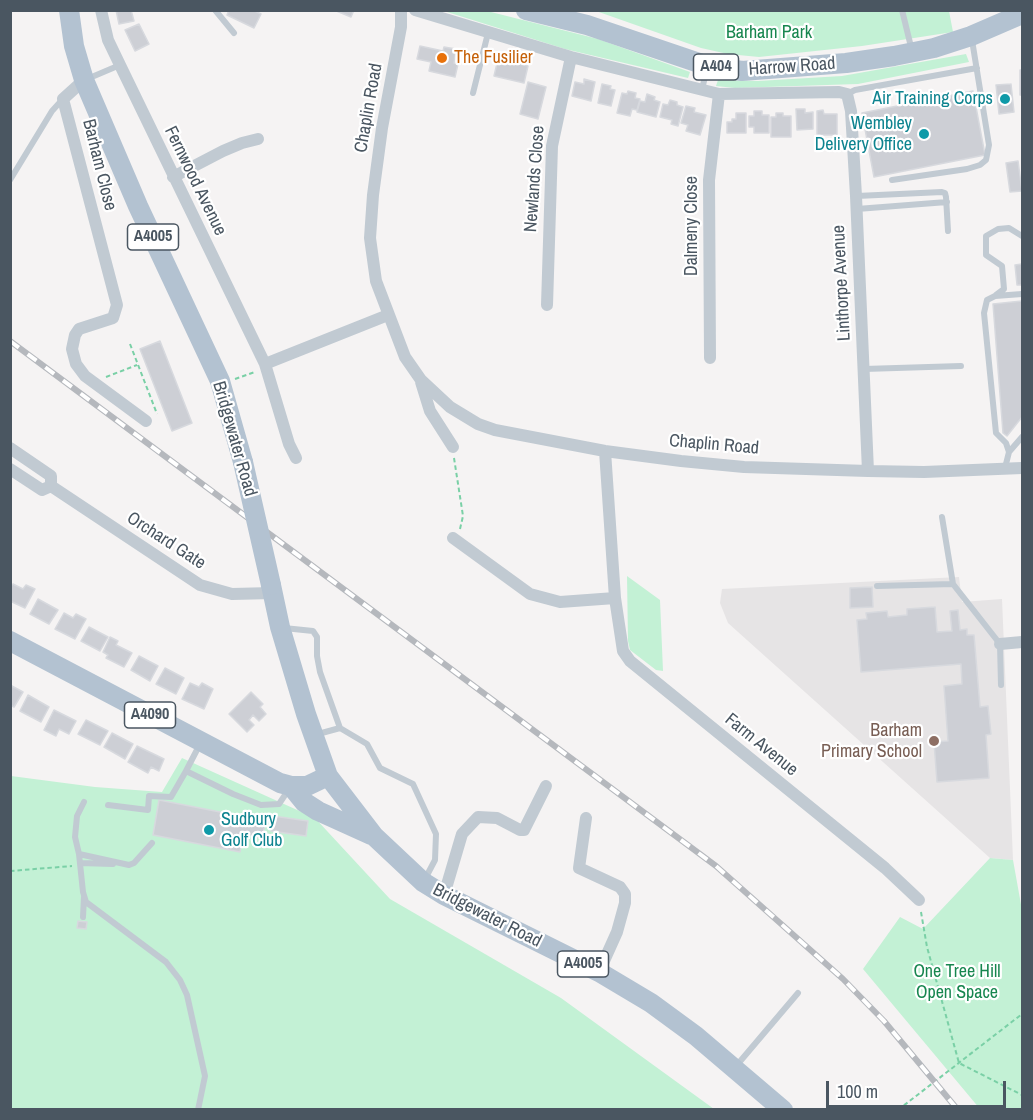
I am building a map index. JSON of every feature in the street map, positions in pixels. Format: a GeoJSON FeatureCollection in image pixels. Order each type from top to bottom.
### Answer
{"type":"FeatureCollection","features":[{"type":"Feature","properties":{"kind":"main road","name":"Bridgewater Road"},"geometry":{"type":"LineString","coordinates":[[69,10],[74,46],[84,80],[138,206],[220,381],[243,462],[280,627],[328,776],[374,836],[423,882],[444,895],[599,972],[651,1003],[696,1036],[783,1110]]}},
{"type":"Feature","properties":{"kind":"main road","name":"Harrow Road"},"geometry":{"type":"LineString","coordinates":[[526,10],[587,25],[708,66],[742,71],[846,63],[934,48],[971,36],[1023,14]]}},
{"type":"Feature","properties":{"kind":"main road","name":"A4090"},"geometry":{"type":"LineString","coordinates":[[10,641],[280,783],[291,786]]}},
{"type":"Feature","properties":{"kind":"main road"},"geometry":{"type":"LineString","coordinates":[[291,786],[307,786],[328,776]]}},
{"type":"Feature","properties":{"kind":"main road","name":"Bridgewater Road"},"geometry":{"type":"LineString","coordinates":[[291,786],[304,802],[318,811],[374,836]]}},
{"type":"Feature","properties":{"kind":"street","name":"Fernwood Avenue"},"geometry":{"type":"LineString","coordinates":[[101,10],[108,40],[265,364],[289,444],[296,458]]}},
{"type":"Feature","properties":{"kind":"street","name":"Chaplin Road"},"geometry":{"type":"LineString","coordinates":[[401,10],[401,27],[382,128],[370,238],[376,281],[405,357],[421,380],[450,407],[478,424],[495,429],[605,451],[744,467],[868,471],[1023,468]]}},
{"type":"Feature","properties":{"kind":"street","name":"Harrow Road"},"geometry":{"type":"LineString","coordinates":[[416,10],[572,57],[719,94],[839,92],[847,94]]}},
{"type":"Feature","properties":{"kind":"street","name":"Newlands Close"},"geometry":{"type":"LineString","coordinates":[[548,305],[552,146],[572,57]]}},
{"type":"Feature","properties":{"kind":"street"},"geometry":{"type":"LineString","coordinates":[[63,99],[84,80]]}},
{"type":"Feature","properties":{"kind":"street","name":"Dalmeny Close"},"geometry":{"type":"LineString","coordinates":[[710,358],[709,180],[719,94]]}},
{"type":"Feature","properties":{"kind":"street","name":"Linthorpe Avenue"},"geometry":{"type":"LineString","coordinates":[[847,94],[851,111],[868,471]]}},
{"type":"Feature","properties":{"kind":"street","name":"Barham Close"},"geometry":{"type":"LineString","coordinates":[[63,99],[117,304],[113,318],[79,329],[75,335],[72,350],[76,363],[85,376],[152,419]]}},
{"type":"Feature","properties":{"kind":"street"},"geometry":{"type":"LineString","coordinates":[[174,177],[222,151],[242,143],[258,140]]}},
{"type":"Feature","properties":{"kind":"street"},"geometry":{"type":"LineString","coordinates":[[265,364],[388,315]]}},
{"type":"Feature","properties":{"kind":"street","name":"Chaplin Road"},"geometry":{"type":"LineString","coordinates":[[421,380],[430,411],[453,447]]}},
{"type":"Feature","properties":{"kind":"street","name":"Orchard Gate"},"geometry":{"type":"LineString","coordinates":[[10,448],[51,476],[51,486]]}},
{"type":"Feature","properties":{"kind":"street","name":"Farm Avenue"},"geometry":{"type":"LineString","coordinates":[[605,451],[615,598],[623,651],[630,661],[885,868],[919,900]]}},
{"type":"Feature","properties":{"kind":"street","name":"Orchard Gate"},"geometry":{"type":"LineString","coordinates":[[10,469],[42,490],[51,486]]}},
{"type":"Feature","properties":{"kind":"street","name":"Orchard Gate"},"geometry":{"type":"LineString","coordinates":[[51,486],[200,585],[232,594],[272,589]]}},
{"type":"Feature","properties":{"kind":"street"},"geometry":{"type":"LineString","coordinates":[[453,538],[530,594],[560,602],[615,598]]}},
{"type":"Feature","properties":{"kind":"street"},"geometry":{"type":"LineString","coordinates":[[1000,644],[1023,642]]}},
{"type":"Feature","properties":{"kind":"street"},"geometry":{"type":"LineString","coordinates":[[444,895],[462,834],[478,817],[496,818],[520,831],[524,830],[546,786]]}},
{"type":"Feature","properties":{"kind":"street"},"geometry":{"type":"LineString","coordinates":[[586,818],[579,868],[621,887],[625,894],[625,903],[617,932],[599,972]]}},
{"type":"Feature","properties":{"kind":"lane"},"geometry":{"type":"LineString","coordinates":[[215,10],[234,33]]}},
{"type":"Feature","properties":{"kind":"lane"},"geometry":{"type":"LineString","coordinates":[[902,10],[912,52]]}},
{"type":"Feature","properties":{"kind":"lane"},"geometry":{"type":"LineString","coordinates":[[473,93],[488,33]]}},
{"type":"Feature","properties":{"kind":"lane"},"geometry":{"type":"LineString","coordinates":[[892,180],[967,169],[980,165],[986,159],[989,145],[971,36]]}},
{"type":"Feature","properties":{"kind":"lane"},"geometry":{"type":"LineString","coordinates":[[84,80],[120,65]]}},
{"type":"Feature","properties":{"kind":"lane"},"geometry":{"type":"LineString","coordinates":[[702,89],[708,66]]}},
{"type":"Feature","properties":{"kind":"lane"},"geometry":{"type":"LineString","coordinates":[[847,94],[855,90],[977,68]]}},
{"type":"Feature","properties":{"kind":"lane"},"geometry":{"type":"LineString","coordinates":[[10,180],[52,111],[63,99]]}},
{"type":"Feature","properties":{"kind":"lane"},"geometry":{"type":"LineString","coordinates":[[856,203],[942,192],[945,193],[948,231]]}},
{"type":"Feature","properties":{"kind":"lane"},"geometry":{"type":"LineString","coordinates":[[856,203],[946,202]]}},
{"type":"Feature","properties":{"kind":"lane"},"geometry":{"type":"LineString","coordinates":[[1009,452],[1006,443],[996,433],[984,313],[987,300],[1004,289],[1002,266],[986,255],[986,236],[998,229],[1009,228],[1023,236]]}},
{"type":"Feature","properties":{"kind":"lane"},"geometry":{"type":"LineString","coordinates":[[995,296],[1023,294]]}},
{"type":"Feature","properties":{"kind":"lane"},"geometry":{"type":"LineString","coordinates":[[864,369],[961,366]]}},
{"type":"Feature","properties":{"kind":"lane"},"geometry":{"type":"LineString","coordinates":[[1005,468],[1009,452],[1023,437]]}},
{"type":"Feature","properties":{"kind":"lane"},"geometry":{"type":"LineString","coordinates":[[942,517],[953,584],[1000,644],[1001,685]]}},
{"type":"Feature","properties":{"kind":"lane"},"geometry":{"type":"LineString","coordinates":[[877,586],[953,584]]}},
{"type":"Feature","properties":{"kind":"lane"},"geometry":{"type":"LineString","coordinates":[[280,627],[313,631],[317,637],[316,656],[320,672],[340,728],[367,744],[380,768],[413,784],[436,834],[435,860],[423,882]]}},
{"type":"Feature","properties":{"kind":"lane"},"geometry":{"type":"LineString","coordinates":[[314,735],[340,728]]}},
{"type":"Feature","properties":{"kind":"lane"},"geometry":{"type":"LineString","coordinates":[[108,805],[148,810],[149,796],[171,797],[202,742]]}},
{"type":"Feature","properties":{"kind":"lane"},"geometry":{"type":"LineString","coordinates":[[186,771],[261,805],[279,804],[291,786]]}},
{"type":"Feature","properties":{"kind":"lane"},"geometry":{"type":"LineString","coordinates":[[83,917],[84,897],[75,837],[77,816],[84,802]]}},
{"type":"Feature","properties":{"kind":"lane"},"geometry":{"type":"LineString","coordinates":[[79,865],[129,865],[134,863],[152,843]]}},
{"type":"Feature","properties":{"kind":"lane"},"geometry":{"type":"LineString","coordinates":[[79,854],[129,865]]}},
{"type":"Feature","properties":{"kind":"lane"},"geometry":{"type":"LineString","coordinates":[[84,897],[94,910],[166,962],[180,980],[187,995],[204,1076],[198,1110]]}},
{"type":"Feature","properties":{"kind":"lane"},"geometry":{"type":"LineString","coordinates":[[734,1068],[798,993]]}},
{"type":"Feature","properties":{"kind":"path"},"geometry":{"type":"LineString","coordinates":[[130,344],[152,419]]}},
{"type":"Feature","properties":{"kind":"path"},"geometry":{"type":"LineString","coordinates":[[98,380],[138,365]]}},
{"type":"Feature","properties":{"kind":"path"},"geometry":{"type":"LineString","coordinates":[[453,447],[463,516],[460,528],[453,538]]}},
{"type":"Feature","properties":{"kind":"path"},"geometry":{"type":"LineString","coordinates":[[10,871],[79,865]]}},
{"type":"Feature","properties":{"kind":"path"},"geometry":{"type":"LineString","coordinates":[[919,900],[927,947],[958,1063],[1023,1095]]}},
{"type":"Feature","properties":{"kind":"path"},"geometry":{"type":"LineString","coordinates":[[898,1110],[1023,1014]]}},
{"type":"Feature","properties":{"kind":"shaded area","name":"Barham Primary School"},"geometry":{"type":"Polygon","coordinates":[[[959,577],[962,602],[1002,599],[1013,860],[990,858],[728,623],[720,603],[722,589],[959,577]]]}},
{"type":"Feature","properties":{"kind":"green space"},"geometry":{"type":"Polygon","coordinates":[[[444,11],[487,11],[598,39],[690,72],[688,78],[565,49],[444,11]]]}},
{"type":"Feature","properties":{"kind":"green space","name":"Barham Park"},"geometry":{"type":"Polygon","coordinates":[[[596,11],[949,11],[953,32],[862,46],[759,57],[701,48],[596,11]]]}},
{"type":"Feature","properties":{"kind":"green space"},"geometry":{"type":"Polygon","coordinates":[[[966,54],[969,62],[858,84],[735,88],[716,86],[718,80],[758,81],[842,76],[966,54]]]}},
{"type":"Feature","properties":{"kind":"green space"},"geometry":{"type":"Polygon","coordinates":[[[627,576],[660,600],[663,671],[656,670],[630,650],[627,576]]]}},
{"type":"Feature","properties":{"kind":"green space"},"geometry":{"type":"Polygon","coordinates":[[[182,758],[315,818],[390,899],[561,998],[714,1109],[11,1110],[11,776],[95,787],[162,792],[182,758]]]}},
{"type":"Feature","properties":{"kind":"green space","name":"One Tree Hill Open Space"},"geometry":{"type":"Polygon","coordinates":[[[990,858],[1013,860],[1022,910],[1022,1109],[980,1109],[863,969],[900,917],[923,929],[990,858]]]}},
{"type":"Feature","properties":{"kind":"building"},"geometry":{"type":"Polygon","coordinates":[[[116,10],[131,10],[134,21],[119,24],[116,10]]]}},
{"type":"Feature","properties":{"kind":"building"},"geometry":{"type":"Polygon","coordinates":[[[229,10],[253,10],[261,14],[254,28],[227,15],[229,10]]]}},
{"type":"Feature","properties":{"kind":"building"},"geometry":{"type":"Polygon","coordinates":[[[334,10],[354,10],[351,17],[334,10]]]}},
{"type":"Feature","properties":{"kind":"building"},"geometry":{"type":"Polygon","coordinates":[[[139,24],[149,44],[135,51],[125,30],[139,24]]]}},
{"type":"Feature","properties":{"kind":"building"},"geometry":{"type":"Polygon","coordinates":[[[420,46],[443,51],[444,47],[456,49],[454,63],[458,64],[455,77],[429,71],[431,62],[417,59],[420,46]]]}},
{"type":"Feature","properties":{"kind":"building"},"geometry":{"type":"Polygon","coordinates":[[[498,59],[528,66],[524,83],[494,76],[498,59]]]}},
{"type":"Feature","properties":{"kind":"building"},"geometry":{"type":"Polygon","coordinates":[[[1020,70],[1022,70],[1022,95],[1020,95],[1020,70]]]}},
{"type":"Feature","properties":{"kind":"building"},"geometry":{"type":"Polygon","coordinates":[[[584,79],[595,82],[591,101],[572,96],[575,82],[584,84],[584,79]]]}},
{"type":"Feature","properties":{"kind":"building"},"geometry":{"type":"Polygon","coordinates":[[[528,82],[546,87],[538,119],[520,114],[528,82]]]}},
{"type":"Feature","properties":{"kind":"building"},"geometry":{"type":"Polygon","coordinates":[[[602,84],[611,86],[610,89],[615,90],[611,106],[598,103],[602,84]]]}},
{"type":"Feature","properties":{"kind":"building","name":"Air Training Corps"},"geometry":{"type":"Polygon","coordinates":[[[1011,84],[1014,112],[999,114],[996,85],[1011,84]]]}},
{"type":"Feature","properties":{"kind":"building"},"geometry":{"type":"Polygon","coordinates":[[[628,91],[636,93],[635,98],[640,99],[637,110],[632,109],[630,116],[617,113],[622,93],[627,94],[628,91]]]}},
{"type":"Feature","properties":{"kind":"building","name":"Wembley Delivery Office"},"geometry":{"type":"Polygon","coordinates":[[[973,91],[985,155],[874,177],[862,113],[973,91]]]}},
{"type":"Feature","properties":{"kind":"building"},"geometry":{"type":"Polygon","coordinates":[[[647,94],[660,102],[656,117],[637,112],[640,101],[645,102],[647,94]]]}},
{"type":"Feature","properties":{"kind":"building"},"geometry":{"type":"Polygon","coordinates":[[[670,100],[683,107],[678,126],[671,124],[672,120],[660,117],[663,104],[668,105],[670,100]]]}},
{"type":"Feature","properties":{"kind":"building"},"geometry":{"type":"Polygon","coordinates":[[[686,106],[695,108],[694,112],[706,115],[700,135],[686,131],[688,125],[681,123],[686,106]]]}},
{"type":"Feature","properties":{"kind":"building"},"geometry":{"type":"Polygon","coordinates":[[[796,109],[805,109],[805,113],[813,112],[813,129],[797,130],[796,109]]]}},
{"type":"Feature","properties":{"kind":"building"},"geometry":{"type":"Polygon","coordinates":[[[823,110],[824,114],[837,114],[837,135],[817,135],[817,111],[823,110]]]}},
{"type":"Feature","properties":{"kind":"building"},"geometry":{"type":"Polygon","coordinates":[[[754,111],[762,111],[762,115],[769,115],[769,133],[754,133],[754,127],[749,127],[749,116],[754,116],[754,111]]]}},
{"type":"Feature","properties":{"kind":"building"},"geometry":{"type":"Polygon","coordinates":[[[736,113],[746,113],[746,133],[727,133],[727,122],[736,119],[736,113]]]}},
{"type":"Feature","properties":{"kind":"building"},"geometry":{"type":"Polygon","coordinates":[[[776,113],[791,116],[791,137],[771,137],[771,117],[776,117],[776,113]]]}},
{"type":"Feature","properties":{"kind":"building"},"geometry":{"type":"Polygon","coordinates":[[[1018,161],[1022,191],[1010,192],[1006,163],[1018,161]]]}},
{"type":"Feature","properties":{"kind":"building"},"geometry":{"type":"Polygon","coordinates":[[[1022,264],[1022,285],[1017,285],[1015,265],[1022,264]]]}},
{"type":"Feature","properties":{"kind":"building"},"geometry":{"type":"Polygon","coordinates":[[[1022,301],[1022,417],[1007,436],[1003,433],[993,304],[1022,301]]]}},
{"type":"Feature","properties":{"kind":"building"},"geometry":{"type":"Polygon","coordinates":[[[160,341],[192,423],[172,431],[140,349],[160,341]]]}},
{"type":"Feature","properties":{"kind":"building"},"geometry":{"type":"Polygon","coordinates":[[[13,584],[23,589],[26,585],[35,589],[25,608],[10,601],[10,587],[13,584]]]}},
{"type":"Feature","properties":{"kind":"building"},"geometry":{"type":"Polygon","coordinates":[[[872,587],[873,607],[850,608],[850,588],[872,587]]]}},
{"type":"Feature","properties":{"kind":"building"},"geometry":{"type":"Polygon","coordinates":[[[38,599],[58,610],[49,624],[30,614],[38,599]]]}},
{"type":"Feature","properties":{"kind":"building"},"geometry":{"type":"Polygon","coordinates":[[[935,607],[937,632],[952,631],[950,611],[958,610],[960,630],[967,629],[967,635],[974,635],[980,707],[988,706],[991,734],[986,735],[989,778],[937,782],[934,742],[948,741],[944,686],[962,684],[961,664],[861,672],[857,620],[867,619],[866,613],[887,611],[888,617],[907,615],[907,609],[935,607]]]}},
{"type":"Feature","properties":{"kind":"building"},"geometry":{"type":"Polygon","coordinates":[[[64,613],[73,618],[76,614],[86,619],[75,639],[55,629],[64,613]]]}},
{"type":"Feature","properties":{"kind":"building"},"geometry":{"type":"Polygon","coordinates":[[[89,627],[108,637],[100,651],[81,641],[89,627]]]}},
{"type":"Feature","properties":{"kind":"building"},"geometry":{"type":"Polygon","coordinates":[[[110,637],[118,641],[116,645],[132,653],[124,667],[106,658],[108,655],[103,652],[110,637]]]}},
{"type":"Feature","properties":{"kind":"building"},"geometry":{"type":"Polygon","coordinates":[[[139,656],[158,666],[150,681],[131,670],[139,656]]]}},
{"type":"Feature","properties":{"kind":"building"},"geometry":{"type":"Polygon","coordinates":[[[165,668],[184,678],[176,694],[156,684],[165,668]]]}},
{"type":"Feature","properties":{"kind":"building"},"geometry":{"type":"Polygon","coordinates":[[[190,683],[199,687],[202,683],[213,689],[204,709],[182,699],[190,683]]]}},
{"type":"Feature","properties":{"kind":"building"},"geometry":{"type":"Polygon","coordinates":[[[10,685],[23,692],[14,707],[10,705],[10,685]]]}},
{"type":"Feature","properties":{"kind":"building"},"geometry":{"type":"Polygon","coordinates":[[[251,692],[263,704],[260,707],[266,714],[259,721],[253,715],[249,720],[254,725],[247,732],[229,714],[251,692]]]}},
{"type":"Feature","properties":{"kind":"building"},"geometry":{"type":"Polygon","coordinates":[[[28,695],[49,707],[41,722],[20,711],[28,695]]]}},
{"type":"Feature","properties":{"kind":"building"},"geometry":{"type":"Polygon","coordinates":[[[54,710],[76,721],[69,734],[59,729],[56,736],[44,730],[54,710]]]}},
{"type":"Feature","properties":{"kind":"building"},"geometry":{"type":"Polygon","coordinates":[[[86,720],[108,731],[100,745],[78,734],[86,720]]]}},
{"type":"Feature","properties":{"kind":"building"},"geometry":{"type":"Polygon","coordinates":[[[112,733],[133,744],[125,759],[104,747],[112,733]]]}},
{"type":"Feature","properties":{"kind":"building"},"geometry":{"type":"Polygon","coordinates":[[[137,746],[164,759],[159,771],[151,767],[148,773],[128,762],[137,746]]]}},
{"type":"Feature","properties":{"kind":"building","name":"Sudbury Golf Club"},"geometry":{"type":"Polygon","coordinates":[[[159,800],[266,821],[262,838],[243,834],[240,852],[153,835],[159,800]]]}},
{"type":"Feature","properties":{"kind":"building"},"geometry":{"type":"Polygon","coordinates":[[[273,816],[308,821],[306,836],[271,831],[273,816]]]}},
{"type":"Feature","properties":{"kind":"building"},"geometry":{"type":"Polygon","coordinates":[[[78,921],[87,922],[86,929],[77,928],[78,921]]]}},
{"type":"Feature","properties":{"kind":"railway"},"geometry":{"type":"LineString","coordinates":[[10,341],[716,866],[843,979],[884,1021],[958,1110]]}},
{"type":"Feature","properties":{"kind":"place","name":"The Fusilier"},"geometry":{"type":"Point","coordinates":[442,58]}},
{"type":"Feature","properties":{"kind":"place","name":"Air Training Corps"},"geometry":{"type":"Point","coordinates":[1005,99]}},
{"type":"Feature","properties":{"kind":"place","name":"Wembley Delivery Office"},"geometry":{"type":"Point","coordinates":[924,134]}},
{"type":"Feature","properties":{"kind":"place","name":"Barham Primary School"},"geometry":{"type":"Point","coordinates":[934,741]}},
{"type":"Feature","properties":{"kind":"place","name":"Sudbury Golf Club"},"geometry":{"type":"Point","coordinates":[209,830]}}]}
